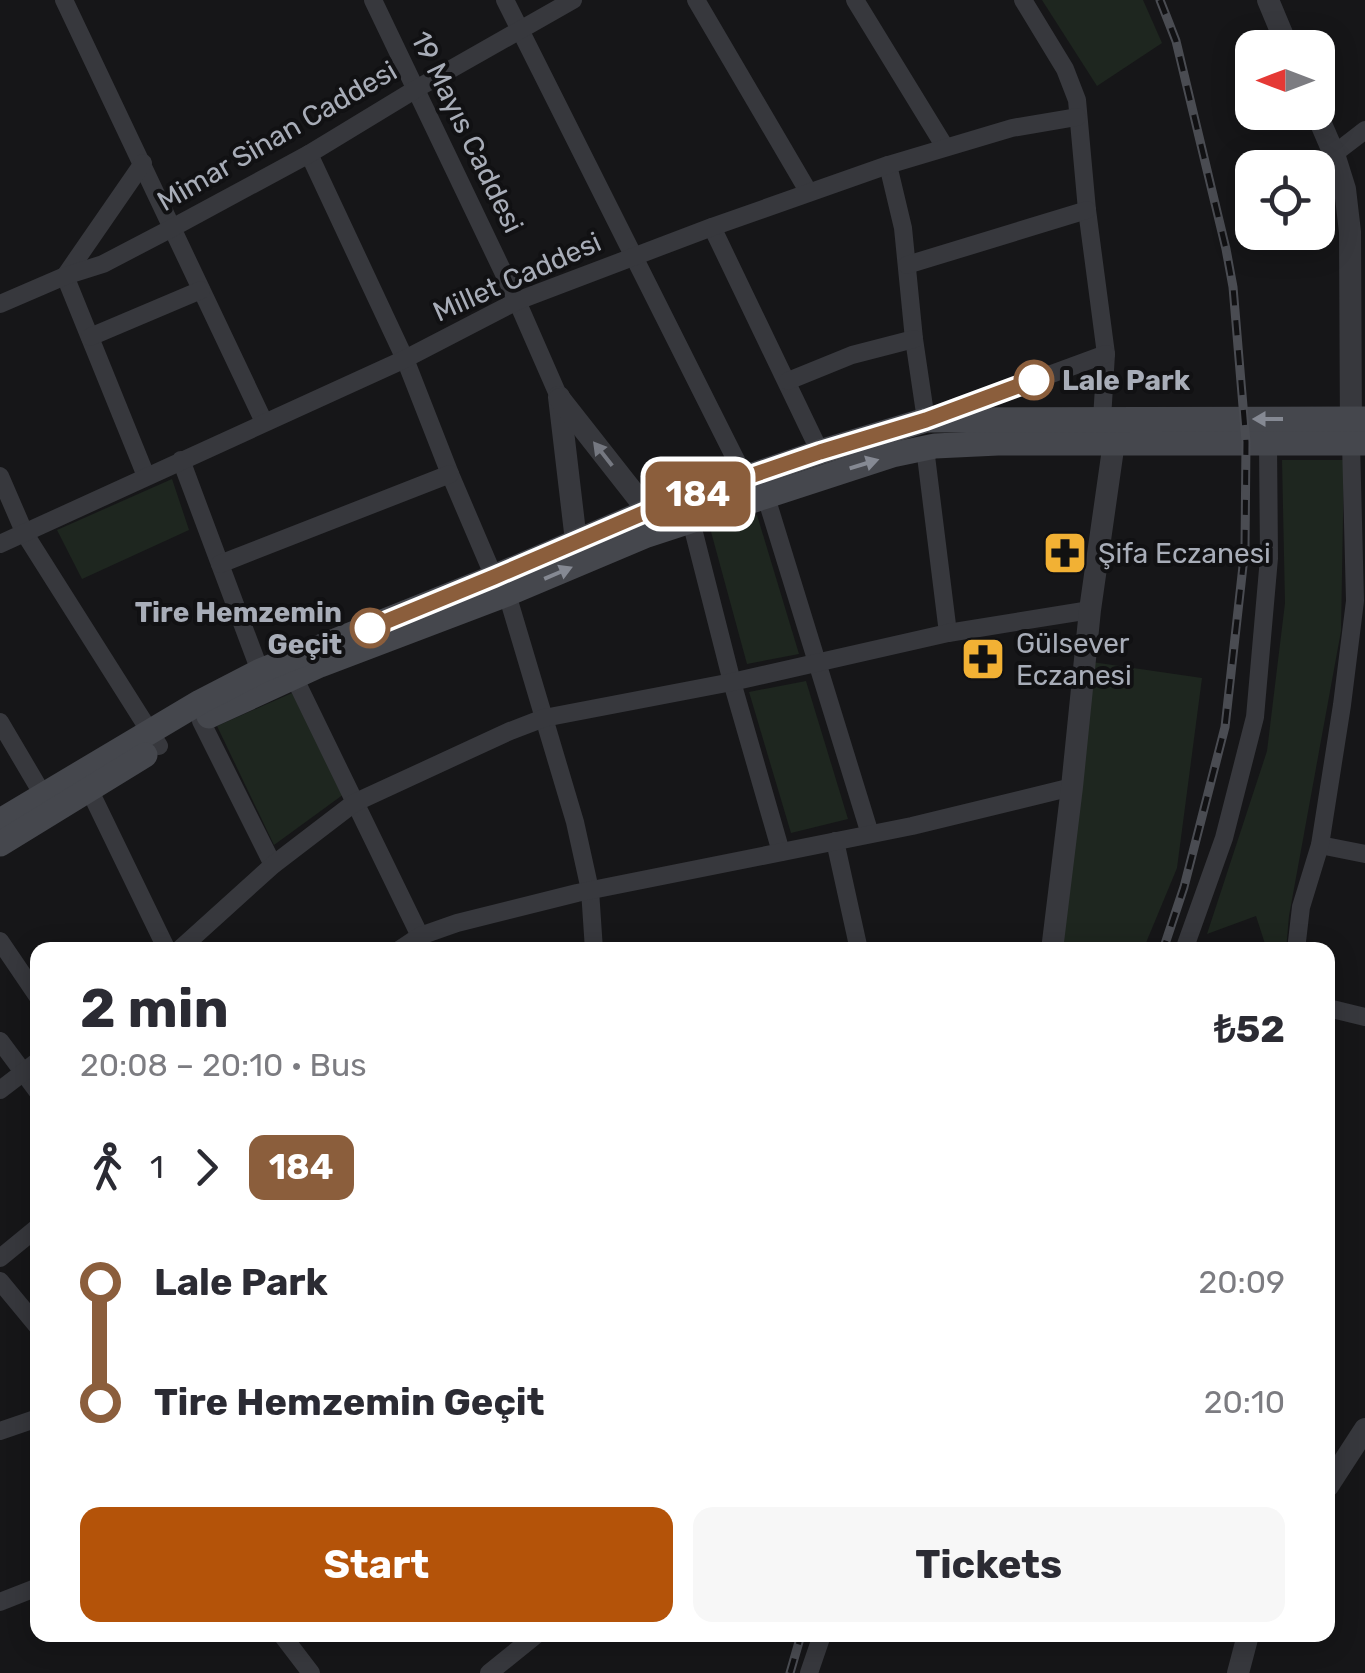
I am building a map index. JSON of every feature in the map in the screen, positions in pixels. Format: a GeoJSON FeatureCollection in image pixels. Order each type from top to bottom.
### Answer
{"type":"FeatureCollection","features":[{"type":"Feature","properties":{"kind":"main road"},"geometry":{"type":"LineString","coordinates":[[0,821],[154,739],[500,586],[576,541],[648,511],[926,420],[1102,418],[1358,431]]}},
{"type":"Feature","properties":{"kind":"main road"},"geometry":{"type":"LineString","coordinates":[[0,844],[89,789],[154,739],[260,671],[647,535],[874,461],[925,448],[968,444],[1268,442],[1358,431]]}},
{"type":"Feature","properties":{"kind":"street"},"geometry":{"type":"LineString","coordinates":[[64,0],[264,422]]}},
{"type":"Feature","properties":{"kind":"street","name":"19 Mayıs Caddesi"},"geometry":{"type":"LineString","coordinates":[[373,0],[559,398]]}},
{"type":"Feature","properties":{"kind":"street"},"geometry":{"type":"LineString","coordinates":[[506,0],[745,478]]}},
{"type":"Feature","properties":{"kind":"street","name":"Mimar Sinan Caddesi"},"geometry":{"type":"LineString","coordinates":[[0,304],[102,264],[172,228],[309,154],[574,0]]}},
{"type":"Feature","properties":{"kind":"street"},"geometry":{"type":"LineString","coordinates":[[696,0],[808,192]]}},
{"type":"Feature","properties":{"kind":"street"},"geometry":{"type":"LineString","coordinates":[[855,0],[944,148]]}},
{"type":"Feature","properties":{"kind":"street"},"geometry":{"type":"LineString","coordinates":[[1023,0],[1074,88],[1106,354],[1102,418]]}},
{"type":"Feature","properties":{"kind":"street"},"geometry":{"type":"LineString","coordinates":[[1268,0],[1280,30]]}},
{"type":"Feature","properties":{"kind":"street","name":"Millet Caddesi"},"geometry":{"type":"LineString","coordinates":[[0,544],[405,359],[517,302],[888,165],[1012,128],[1077,117]]}},
{"type":"Feature","properties":{"kind":"street"},"geometry":{"type":"LineString","coordinates":[[1335,153],[1365,130]]}},
{"type":"Feature","properties":{"kind":"street"},"geometry":{"type":"LineString","coordinates":[[309,154],[405,359],[500,586],[575,822],[590,890],[593,942]]}},
{"type":"Feature","properties":{"kind":"street"},"geometry":{"type":"LineString","coordinates":[[1297,942],[1301,908],[1320,844],[1360,601],[1358,233],[1335,157]]}},
{"type":"Feature","properties":{"kind":"street"},"geometry":{"type":"LineString","coordinates":[[143,163],[65,276],[146,476]]}},
{"type":"Feature","properties":{"kind":"street"},"geometry":{"type":"LineString","coordinates":[[888,165],[903,228],[926,420],[1106,354]]}},
{"type":"Feature","properties":{"kind":"street"},"geometry":{"type":"LineString","coordinates":[[907,265],[1087,210]]}},
{"type":"Feature","properties":{"kind":"street"},"geometry":{"type":"LineString","coordinates":[[712,227],[820,452]]}},
{"type":"Feature","properties":{"kind":"street"},"geometry":{"type":"LineString","coordinates":[[90,338],[201,290]]}},
{"type":"Feature","properties":{"kind":"street"},"geometry":{"type":"LineString","coordinates":[[788,382],[873,348],[914,338]]}},
{"type":"Feature","properties":{"kind":"street"},"geometry":{"type":"LineString","coordinates":[[559,398],[648,511]]}},
{"type":"Feature","properties":{"kind":"street"},"geometry":{"type":"LineString","coordinates":[[559,398],[576,541]]}},
{"type":"Feature","properties":{"kind":"street"},"geometry":{"type":"LineString","coordinates":[[1053,942],[1090,610],[1114,442]]}},
{"type":"Feature","properties":{"kind":"street"},"geometry":{"type":"LineString","coordinates":[[1187,942],[1224,838],[1255,716],[1269,558],[1268,442]]}},
{"type":"Feature","properties":{"kind":"street"},"geometry":{"type":"LineString","coordinates":[[925,448],[948,634]]}},
{"type":"Feature","properties":{"kind":"street"},"geometry":{"type":"LineString","coordinates":[[181,460],[260,671]]}},
{"type":"Feature","properties":{"kind":"street"},"geometry":{"type":"LineString","coordinates":[[220,564],[450,474]]}},
{"type":"Feature","properties":{"kind":"street"},"geometry":{"type":"LineString","coordinates":[[0,476],[25,534],[154,739]]}},
{"type":"Feature","properties":{"kind":"street"},"geometry":{"type":"LineString","coordinates":[[766,497],[870,834]]}},
{"type":"Feature","properties":{"kind":"street"},"geometry":{"type":"LineString","coordinates":[[690,521],[781,852]]}},
{"type":"Feature","properties":{"kind":"street"},"geometry":{"type":"LineString","coordinates":[[188,942],[273,865],[354,802],[544,718],[819,664],[948,634],[1090,610]]}},
{"type":"Feature","properties":{"kind":"street"},"geometry":{"type":"LineString","coordinates":[[294,677],[420,936]]}},
{"type":"Feature","properties":{"kind":"street"},"geometry":{"type":"LineString","coordinates":[[200,721],[273,865]]}},
{"type":"Feature","properties":{"kind":"street"},"geometry":{"type":"LineString","coordinates":[[0,722],[43,795]]}},
{"type":"Feature","properties":{"kind":"street"},"geometry":{"type":"LineString","coordinates":[[411,942],[457,923],[590,890],[870,834],[1072,787]]}},
{"type":"Feature","properties":{"kind":"street"},"geometry":{"type":"LineString","coordinates":[[89,789],[162,942]]}},
{"type":"Feature","properties":{"kind":"street"},"geometry":{"type":"LineString","coordinates":[[835,841],[857,942]]}},
{"type":"Feature","properties":{"kind":"street"},"geometry":{"type":"LineString","coordinates":[[1320,844],[1365,854]]}},
{"type":"Feature","properties":{"kind":"street"},"geometry":{"type":"LineString","coordinates":[[0,941],[30,985]]}},
{"type":"Feature","properties":{"kind":"street"},"geometry":{"type":"LineString","coordinates":[[1335,1010],[1365,1016]]}},
{"type":"Feature","properties":{"kind":"street"},"geometry":{"type":"LineString","coordinates":[[0,1041],[30,1067],[0,1090]]}},
{"type":"Feature","properties":{"kind":"street"},"geometry":{"type":"LineString","coordinates":[[0,1258],[30,1234]]}},
{"type":"Feature","properties":{"kind":"street"},"geometry":{"type":"LineString","coordinates":[[0,1280],[30,1316]]}},
{"type":"Feature","properties":{"kind":"street"},"geometry":{"type":"LineString","coordinates":[[0,1432],[30,1421]]}},
{"type":"Feature","properties":{"kind":"street"},"geometry":{"type":"LineString","coordinates":[[1335,1475],[1365,1429]]}},
{"type":"Feature","properties":{"kind":"street"},"geometry":{"type":"LineString","coordinates":[[0,1602],[30,1590]]}},
{"type":"Feature","properties":{"kind":"street"},"geometry":{"type":"LineString","coordinates":[[287,1642],[311,1673]]}},
{"type":"Feature","properties":{"kind":"street"},"geometry":{"type":"LineString","coordinates":[[489,1673],[527,1642]]}},
{"type":"Feature","properties":{"kind":"street"},"geometry":{"type":"LineString","coordinates":[[809,1673],[820,1642]]}},
{"type":"Feature","properties":{"kind":"street"},"geometry":{"type":"LineString","coordinates":[[1238,1673],[1246,1642]]}},
{"type":"Feature","properties":{"kind":"shaded area"},"geometry":{"type":"Polygon","coordinates":[[[1042,0],[1143,0],[1162,43],[1097,86],[1042,0]]]}},
{"type":"Feature","properties":{"kind":"shaded area"},"geometry":{"type":"Polygon","coordinates":[[[1282,460],[1344,460],[1341,631],[1287,942],[1264,942],[1256,916],[1207,934],[1267,751],[1285,603],[1282,460]]]}},
{"type":"Feature","properties":{"kind":"shaded area"},"geometry":{"type":"Polygon","coordinates":[[[172,479],[189,530],[82,579],[57,530],[172,479]]]}},
{"type":"Feature","properties":{"kind":"shaded area"},"geometry":{"type":"Polygon","coordinates":[[[757,515],[799,654],[747,664],[710,528],[757,515]]]}},
{"type":"Feature","properties":{"kind":"shaded area"},"geometry":{"type":"Polygon","coordinates":[[[1085,661],[1202,678],[1177,868],[1146,942],[1053,942],[1085,661]]]}},
{"type":"Feature","properties":{"kind":"shaded area"},"geometry":{"type":"Polygon","coordinates":[[[806,681],[848,819],[791,833],[749,692],[806,681]]]}},
{"type":"Feature","properties":{"kind":"shaded area"},"geometry":{"type":"Polygon","coordinates":[[[292,693],[344,794],[274,845],[217,726],[292,693]]]}},
{"type":"Feature","properties":{"kind":"railway"},"geometry":{"type":"LineString","coordinates":[[1160,0],[1176,41],[1226,249],[1233,287],[1246,442],[1245,548],[1225,727],[1184,887],[1166,942]]}},
{"type":"Feature","properties":{"kind":"railway"},"geometry":{"type":"LineString","coordinates":[[790,1673],[799,1642]]}},
{"type":"Feature","properties":{"kind":"bus line","name":"184"},"geometry":{"type":"LineString","coordinates":[[370,628],[648,511],[926,420],[1034,380]]}},
{"type":"Feature","properties":{"kind":"place","name":"Lale Park"},"geometry":{"type":"Point","coordinates":[1034,380]}},
{"type":"Feature","properties":{"kind":"place","name":"Şifa Eczanesi"},"geometry":{"type":"Point","coordinates":[1065,553]}},
{"type":"Feature","properties":{"kind":"place","name":"Tire Hemzemin Geçit"},"geometry":{"type":"Point","coordinates":[370,628]}},
{"type":"Feature","properties":{"kind":"place","name":"Gülsever Eczanesi"},"geometry":{"type":"Point","coordinates":[983,659]}}]}
